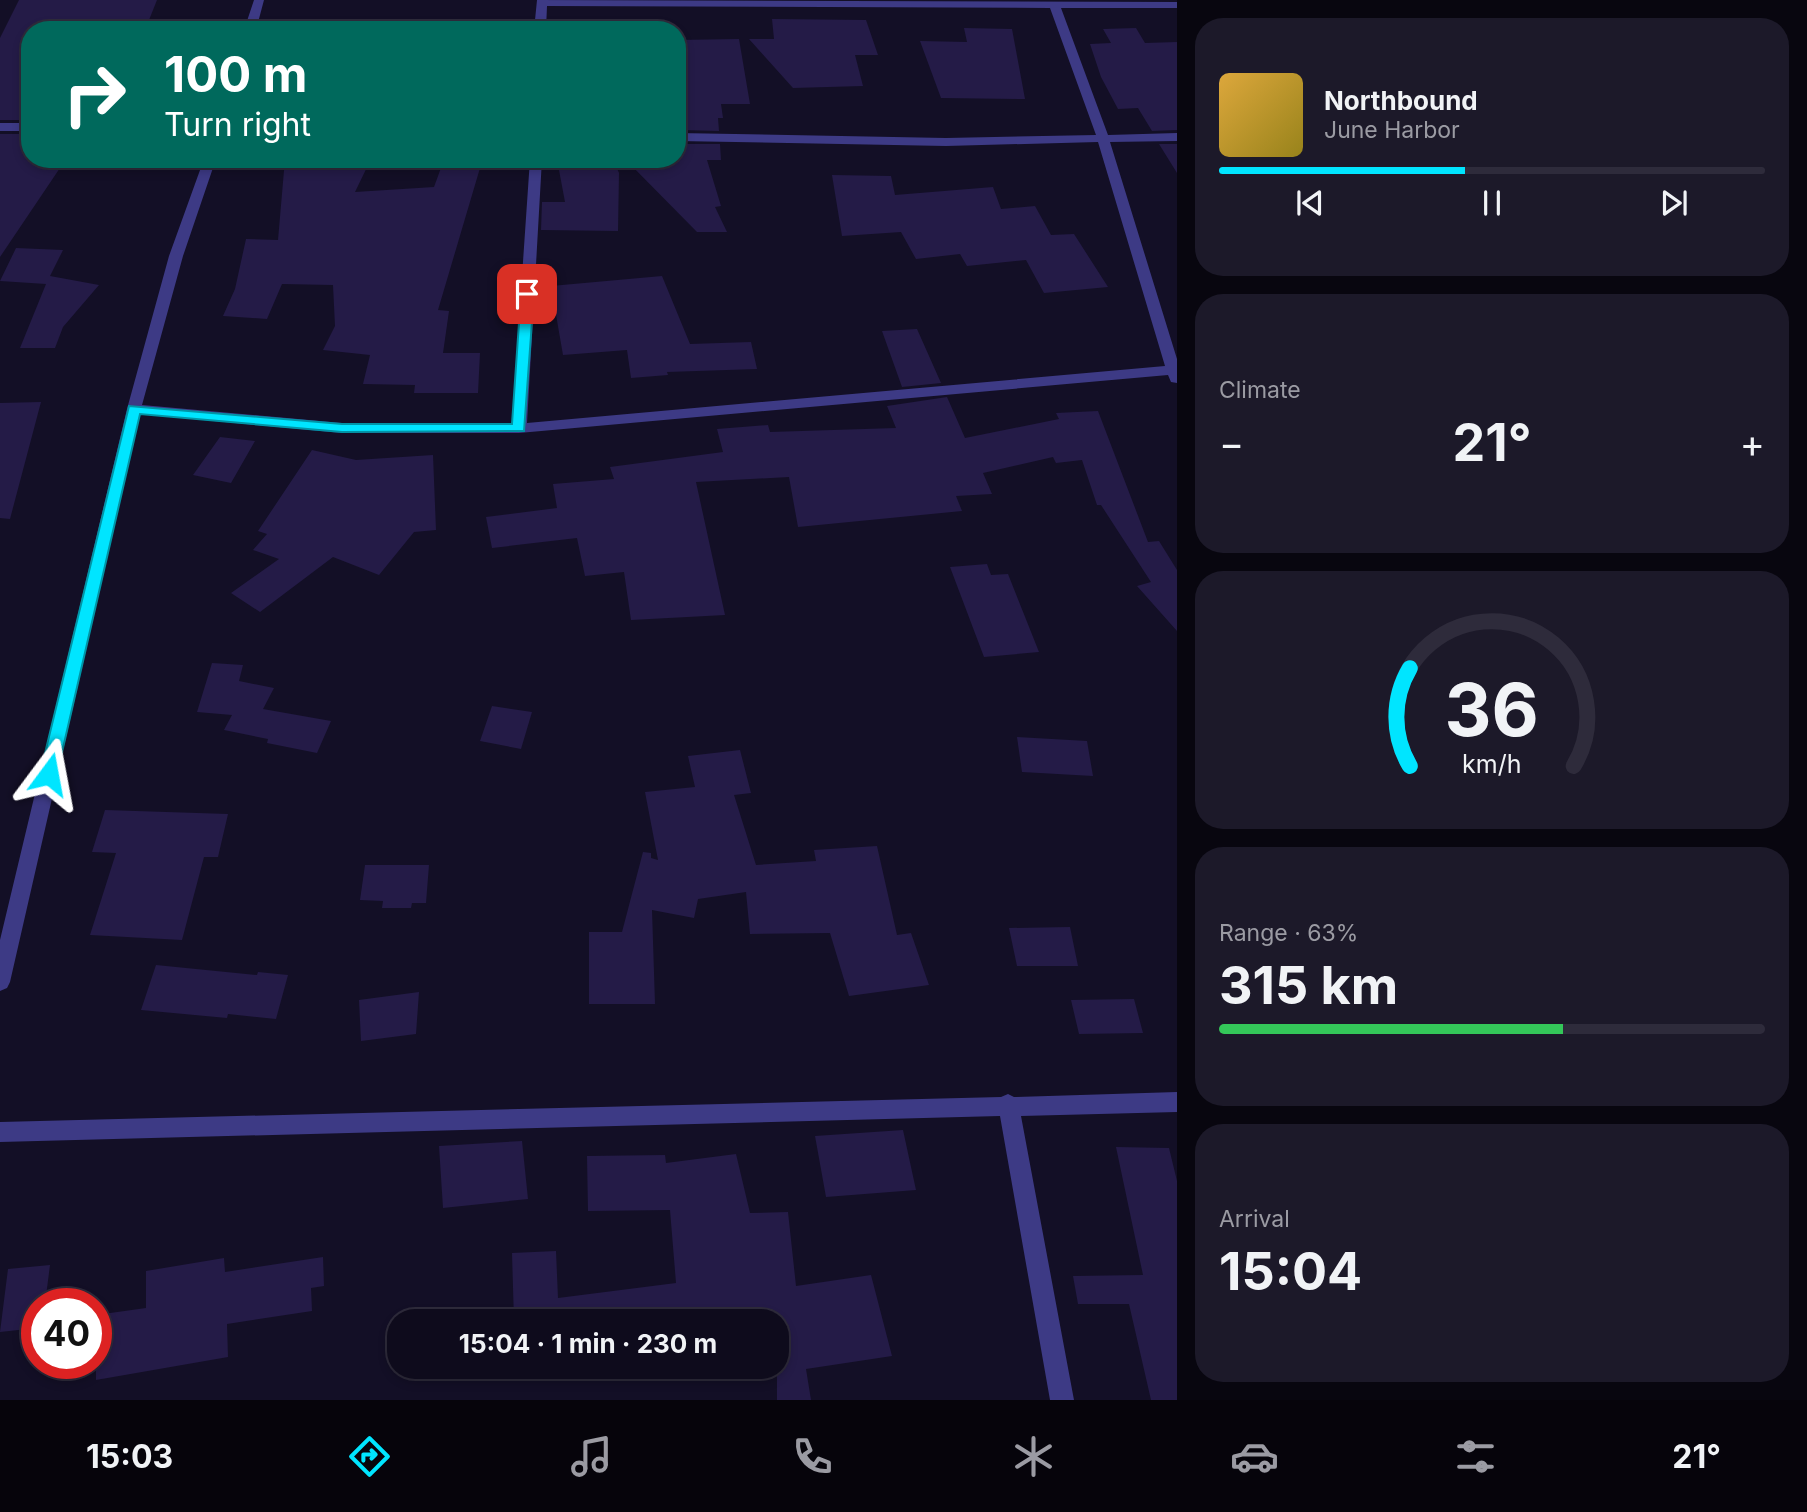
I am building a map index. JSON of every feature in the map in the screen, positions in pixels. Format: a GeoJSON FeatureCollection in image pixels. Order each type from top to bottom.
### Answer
{"type":"FeatureCollection","features":[{"type":"Feature","properties":{"kind":"street"},"geometry":{"type":"LineString","coordinates":[[253,21],[259,0]]}},
{"type":"Feature","properties":{"kind":"street"},"geometry":{"type":"LineString","coordinates":[[541,21],[542,1],[1054,2],[1177,5]]}},
{"type":"Feature","properties":{"kind":"street"},"geometry":{"type":"LineString","coordinates":[[134,409],[342,428],[519,428],[1175,376],[1103,138],[1054,2]]}},
{"type":"Feature","properties":{"kind":"street"},"geometry":{"type":"LineString","coordinates":[[0,127],[21,127]]}},
{"type":"Feature","properties":{"kind":"street"},"geometry":{"type":"LineString","coordinates":[[686,137],[946,142],[1177,137]]}},
{"type":"Feature","properties":{"kind":"street"},"geometry":{"type":"LineString","coordinates":[[0,982],[134,409],[176,256],[207,168]]}},
{"type":"Feature","properties":{"kind":"street"},"geometry":{"type":"LineString","coordinates":[[519,428],[535,168]]}},
{"type":"Feature","properties":{"kind":"street"},"geometry":{"type":"LineString","coordinates":[[0,1132],[1008,1104],[1177,1102]]}},
{"type":"Feature","properties":{"kind":"street"},"geometry":{"type":"LineString","coordinates":[[1008,1104],[1062,1400]]}},
{"type":"Feature","properties":{"kind":"building"},"geometry":{"type":"Polygon","coordinates":[[[19,0],[157,0],[149,21],[21,21],[21,120],[0,120],[0,38],[19,0]]]}},
{"type":"Feature","properties":{"kind":"building"},"geometry":{"type":"Polygon","coordinates":[[[772,19],[866,20],[878,55],[855,55],[863,86],[793,88],[749,39],[774,39],[772,19]]]}},
{"type":"Feature","properties":{"kind":"building"},"geometry":{"type":"Polygon","coordinates":[[[964,28],[1012,29],[1025,99],[941,98],[920,41],[967,42],[964,28]]]}},
{"type":"Feature","properties":{"kind":"building"},"geometry":{"type":"Polygon","coordinates":[[[1136,28],[1145,43],[1177,42],[1177,130],[1152,131],[1138,108],[1118,109],[1101,77],[1090,44],[1111,43],[1103,29],[1136,28]]]}},
{"type":"Feature","properties":{"kind":"building"},"geometry":{"type":"Polygon","coordinates":[[[739,39],[750,104],[721,104],[723,118],[718,118],[719,131],[686,130],[686,40],[739,39]]]}},
{"type":"Feature","properties":{"kind":"building"},"geometry":{"type":"Polygon","coordinates":[[[0,134],[21,134],[21,168],[60,168],[0,257],[0,134]]]}},
{"type":"Feature","properties":{"kind":"building"},"geometry":{"type":"Polygon","coordinates":[[[686,144],[720,144],[721,160],[707,160],[721,206],[715,207],[727,232],[697,232],[634,168],[686,168],[686,144]]]}},
{"type":"Feature","properties":{"kind":"building"},"geometry":{"type":"Polygon","coordinates":[[[1159,144],[1177,144],[1177,173],[1159,144]]]}},
{"type":"Feature","properties":{"kind":"building"},"geometry":{"type":"Polygon","coordinates":[[[284,168],[367,168],[355,192],[434,187],[441,168],[480,168],[438,310],[449,311],[443,353],[480,353],[478,393],[414,393],[415,385],[363,384],[370,355],[323,350],[335,326],[333,285],[282,284],[267,319],[223,316],[235,289],[246,239],[278,240],[284,168]]]}},
{"type":"Feature","properties":{"kind":"building"},"geometry":{"type":"Polygon","coordinates":[[[617,168],[618,231],[541,230],[542,202],[565,202],[559,170],[617,168]]]}},
{"type":"Feature","properties":{"kind":"building"},"geometry":{"type":"Polygon","coordinates":[[[832,175],[891,176],[895,195],[993,187],[1001,209],[1035,206],[1051,235],[1074,234],[1108,287],[1044,293],[1026,260],[967,266],[960,254],[916,259],[901,232],[842,236],[832,175]]]}},
{"type":"Feature","properties":{"kind":"building"},"geometry":{"type":"Polygon","coordinates":[[[16,248],[63,250],[50,276],[99,285],[63,327],[55,348],[20,348],[46,284],[0,281],[16,248]]]}},
{"type":"Feature","properties":{"kind":"building"},"geometry":{"type":"Polygon","coordinates":[[[662,276],[690,344],[751,342],[757,369],[667,372],[668,375],[631,378],[627,350],[563,355],[551,286],[662,276]]]}},
{"type":"Feature","properties":{"kind":"building"},"geometry":{"type":"Polygon","coordinates":[[[917,329],[941,383],[902,387],[882,331],[917,329]]]}},
{"type":"Feature","properties":{"kind":"building"},"geometry":{"type":"Polygon","coordinates":[[[947,397],[965,438],[1059,419],[1056,413],[1098,411],[1148,542],[1159,541],[1177,570],[1177,631],[1137,586],[1151,582],[1101,505],[1097,505],[1082,460],[1056,463],[1053,457],[983,473],[992,494],[956,496],[962,511],[798,527],[789,477],[696,482],[725,615],[631,620],[624,572],[585,576],[577,538],[492,548],[486,517],[557,508],[553,484],[614,479],[610,467],[723,452],[717,429],[768,425],[770,432],[896,428],[887,406],[947,397]]]}},
{"type":"Feature","properties":{"kind":"building"},"geometry":{"type":"Polygon","coordinates":[[[41,402],[10,519],[0,518],[0,403],[41,402]]]}},
{"type":"Feature","properties":{"kind":"building"},"geometry":{"type":"Polygon","coordinates":[[[220,437],[255,441],[231,483],[193,475],[220,437]]]}},
{"type":"Feature","properties":{"kind":"building"},"geometry":{"type":"Polygon","coordinates":[[[312,450],[356,460],[433,455],[436,530],[414,532],[379,575],[333,557],[260,612],[231,593],[279,559],[253,550],[267,534],[258,531],[312,450]]]}},
{"type":"Feature","properties":{"kind":"building"},"geometry":{"type":"Polygon","coordinates":[[[987,564],[991,575],[1008,574],[1039,652],[984,657],[950,567],[987,564]]]}},
{"type":"Feature","properties":{"kind":"building"},"geometry":{"type":"Polygon","coordinates":[[[212,663],[243,665],[239,681],[274,688],[263,709],[331,721],[317,753],[267,743],[268,739],[224,730],[232,715],[197,712],[212,663]]]}},
{"type":"Feature","properties":{"kind":"building"},"geometry":{"type":"Polygon","coordinates":[[[492,706],[532,712],[521,749],[480,741],[492,706]]]}},
{"type":"Feature","properties":{"kind":"building"},"geometry":{"type":"Polygon","coordinates":[[[1017,737],[1087,741],[1093,776],[1022,772],[1017,737]]]}},
{"type":"Feature","properties":{"kind":"building"},"geometry":{"type":"Polygon","coordinates":[[[740,750],[751,793],[734,795],[756,865],[816,861],[814,850],[877,846],[897,935],[911,933],[929,985],[849,996],[830,933],[750,934],[746,892],[698,899],[694,918],[652,910],[655,1004],[589,1004],[589,932],[622,932],[643,852],[651,853],[651,858],[658,860],[645,792],[695,787],[688,756],[740,750]]]}},
{"type":"Feature","properties":{"kind":"building"},"geometry":{"type":"Polygon","coordinates":[[[105,810],[228,814],[218,857],[204,857],[182,940],[90,935],[116,853],[92,852],[105,810]]]}},
{"type":"Feature","properties":{"kind":"building"},"geometry":{"type":"Polygon","coordinates":[[[365,865],[429,865],[426,903],[412,903],[411,908],[382,908],[383,901],[360,900],[365,865]]]}},
{"type":"Feature","properties":{"kind":"building"},"geometry":{"type":"Polygon","coordinates":[[[1070,927],[1078,966],[1017,966],[1009,928],[1070,927]]]}},
{"type":"Feature","properties":{"kind":"building"},"geometry":{"type":"Polygon","coordinates":[[[156,965],[257,975],[258,972],[288,975],[276,1019],[228,1014],[227,1018],[141,1010],[156,965]]]}},
{"type":"Feature","properties":{"kind":"building"},"geometry":{"type":"Polygon","coordinates":[[[419,992],[416,1034],[361,1041],[359,1000],[419,992]]]}},
{"type":"Feature","properties":{"kind":"building"},"geometry":{"type":"Polygon","coordinates":[[[1134,999],[1143,1033],[1079,1034],[1071,1000],[1134,999]]]}},
{"type":"Feature","properties":{"kind":"building"},"geometry":{"type":"Polygon","coordinates":[[[903,1130],[916,1190],[826,1197],[815,1136],[903,1130]]]}},
{"type":"Feature","properties":{"kind":"building"},"geometry":{"type":"Polygon","coordinates":[[[522,1141],[528,1199],[443,1208],[439,1146],[522,1141]]]}},
{"type":"Feature","properties":{"kind":"building"},"geometry":{"type":"Polygon","coordinates":[[[1116,1147],[1169,1148],[1177,1181],[1177,1400],[1151,1400],[1129,1304],[1078,1304],[1073,1276],[1143,1275],[1116,1147]]]}},
{"type":"Feature","properties":{"kind":"building"},"geometry":{"type":"Polygon","coordinates":[[[736,1154],[750,1213],[788,1212],[796,1286],[871,1275],[892,1356],[806,1369],[811,1400],[777,1400],[777,1379],[789,1379],[789,1309],[514,1309],[512,1253],[556,1251],[558,1298],[676,1283],[670,1210],[588,1211],[587,1156],[665,1155],[666,1163],[736,1154]]]}},
{"type":"Feature","properties":{"kind":"building"},"geometry":{"type":"Polygon","coordinates":[[[323,1257],[324,1286],[311,1288],[312,1311],[227,1324],[228,1357],[112,1377],[112,1313],[146,1308],[146,1271],[224,1258],[225,1272],[323,1257]]]}},
{"type":"Feature","properties":{"kind":"building"},"geometry":{"type":"Polygon","coordinates":[[[50,1265],[47,1288],[21,1288],[21,1330],[0,1332],[8,1269],[50,1265]]]}},
{"type":"Feature","properties":{"kind":"route"},"geometry":{"type":"LineString","coordinates":[[49,774],[134,409],[342,428],[519,428],[527,294]]}}]}
